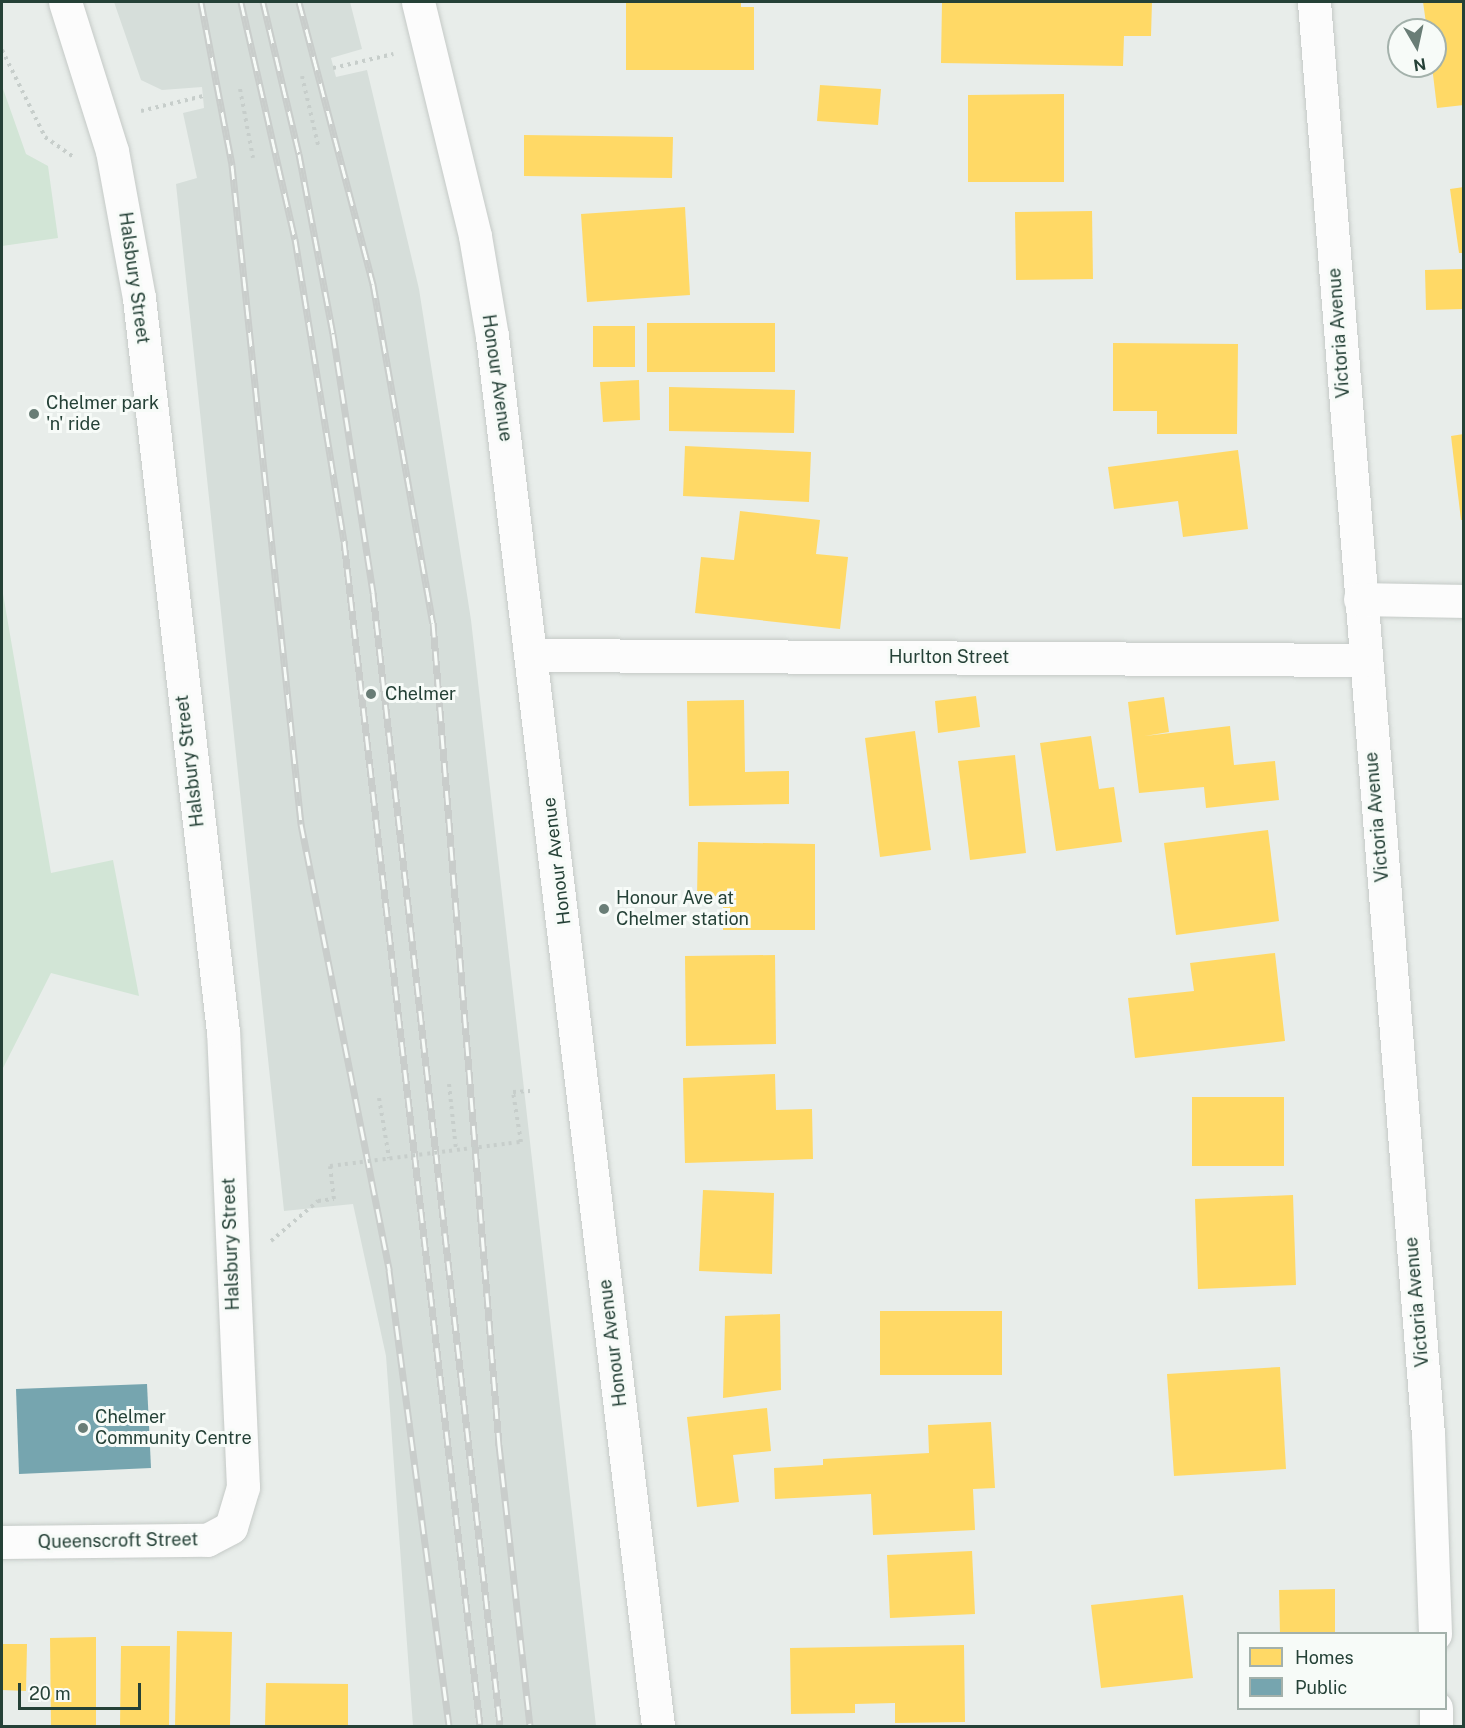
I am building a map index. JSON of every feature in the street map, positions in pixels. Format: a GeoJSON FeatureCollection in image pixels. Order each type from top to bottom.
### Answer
{"type":"FeatureCollection","features":[{"type":"Feature","properties":{"kind":"street","name":"Halsbury Street"},"geometry":{"type":"LineString","coordinates":[[65,2],[112,151],[137,287],[223,1032],[243,1487],[231,1527]]}},
{"type":"Feature","properties":{"kind":"street","name":"Honour Avenue"},"geometry":{"type":"LineString","coordinates":[[417,2],[475,236],[533,655],[658,1726]]}},
{"type":"Feature","properties":{"kind":"street","name":"Victoria Avenue"},"geometry":{"type":"LineString","coordinates":[[1314,2],[1364,660],[1428,1433],[1435,1632]]}},
{"type":"Feature","properties":{"kind":"street"},"geometry":{"type":"LineString","coordinates":[[1360,599],[1464,601]]}},
{"type":"Feature","properties":{"kind":"street","name":"Hurlton Street"},"geometry":{"type":"LineString","coordinates":[[533,655],[1364,660]]}},
{"type":"Feature","properties":{"kind":"street","name":"Queenscroft Street"},"geometry":{"type":"LineString","coordinates":[[2,1542],[191,1542],[231,1527]]}},
{"type":"Feature","properties":{"kind":"street"},"geometry":{"type":"LineString","coordinates":[[1436,1710],[1436,1726]]}},
{"type":"Feature","properties":{"kind":"path"},"geometry":{"type":"LineString","coordinates":[[2,50],[45,137],[72,157],[112,151]]}},
{"type":"Feature","properties":{"kind":"path"},"geometry":{"type":"LineString","coordinates":[[333,68],[372,59]]}},
{"type":"Feature","properties":{"kind":"path"},"geometry":{"type":"LineString","coordinates":[[302,76],[318,145]]}},
{"type":"Feature","properties":{"kind":"path"},"geometry":{"type":"LineString","coordinates":[[240,89],[253,158]]}},
{"type":"Feature","properties":{"kind":"path"},"geometry":{"type":"LineString","coordinates":[[152,107],[203,96]]}},
{"type":"Feature","properties":{"kind":"path"},"geometry":{"type":"LineString","coordinates":[[449,1084],[456,1150]]}},
{"type":"Feature","properties":{"kind":"path"},"geometry":{"type":"LineString","coordinates":[[267,1244],[318,1201],[334,1199],[330,1166],[521,1142],[513,1092],[530,1091]]}},
{"type":"Feature","properties":{"kind":"path"},"geometry":{"type":"LineString","coordinates":[[379,1098],[389,1158]]}},
{"type":"Feature","properties":{"kind":"shaded area"},"geometry":{"type":"Polygon","coordinates":[[[114,2],[350,2],[362,49],[331,58],[336,77],[367,70],[419,289],[471,620],[596,1726],[413,1726],[386,1356],[353,1204],[284,1211],[176,184],[197,178],[183,113],[204,108],[202,87],[162,90],[141,80],[114,2]]]}},
{"type":"Feature","properties":{"kind":"green space"},"geometry":{"type":"Polygon","coordinates":[[[2,86],[26,154],[48,166],[58,238],[2,246],[2,86]]]}},
{"type":"Feature","properties":{"kind":"green space"},"geometry":{"type":"Polygon","coordinates":[[[2,588],[51,873],[113,860],[139,996],[51,973],[2,1070],[2,588]]]}},
{"type":"Feature","properties":{"kind":"building: Homes"},"geometry":{"type":"Polygon","coordinates":[[[626,2],[741,2],[741,7],[754,7],[754,70],[626,70],[626,2]]]}},
{"type":"Feature","properties":{"kind":"building: Homes"},"geometry":{"type":"Polygon","coordinates":[[[942,2],[1152,2],[1151,36],[1124,36],[1123,66],[941,63],[942,2]]]}},
{"type":"Feature","properties":{"kind":"building: Homes"},"geometry":{"type":"Polygon","coordinates":[[[1423,2],[1464,2],[1464,105],[1437,108],[1433,78],[1447,78],[1447,18],[1425,18],[1423,2]]]}},
{"type":"Feature","properties":{"kind":"building: Homes"},"geometry":{"type":"Polygon","coordinates":[[[820,85],[881,89],[878,125],[817,121],[820,85]]]}},
{"type":"Feature","properties":{"kind":"building: Homes"},"geometry":{"type":"Polygon","coordinates":[[[1064,94],[1064,182],[968,182],[968,95],[1064,94]]]}},
{"type":"Feature","properties":{"kind":"building: Homes"},"geometry":{"type":"Polygon","coordinates":[[[524,135],[673,137],[672,178],[524,176],[524,135]]]}},
{"type":"Feature","properties":{"kind":"building: Homes"},"geometry":{"type":"Polygon","coordinates":[[[1464,187],[1464,253],[1459,253],[1450,189],[1464,187]]]}},
{"type":"Feature","properties":{"kind":"building: Homes"},"geometry":{"type":"Polygon","coordinates":[[[685,207],[690,295],[587,302],[581,214],[685,207]]]}},
{"type":"Feature","properties":{"kind":"building: Homes"},"geometry":{"type":"Polygon","coordinates":[[[1092,211],[1093,279],[1016,280],[1015,212],[1092,211]]]}},
{"type":"Feature","properties":{"kind":"building: Homes"},"geometry":{"type":"Polygon","coordinates":[[[1464,269],[1464,309],[1426,310],[1425,270],[1464,269]]]}},
{"type":"Feature","properties":{"kind":"building: Homes"},"geometry":{"type":"Polygon","coordinates":[[[647,323],[775,323],[775,372],[647,372],[647,323]]]}},
{"type":"Feature","properties":{"kind":"building: Homes"},"geometry":{"type":"Polygon","coordinates":[[[593,326],[635,326],[635,367],[593,367],[593,326]]]}},
{"type":"Feature","properties":{"kind":"building: Homes"},"geometry":{"type":"Polygon","coordinates":[[[1113,343],[1238,344],[1237,434],[1157,434],[1157,411],[1113,411],[1113,343]]]}},
{"type":"Feature","properties":{"kind":"building: Homes"},"geometry":{"type":"Polygon","coordinates":[[[639,380],[640,420],[603,422],[600,382],[639,380]]]}},
{"type":"Feature","properties":{"kind":"building: Homes"},"geometry":{"type":"Polygon","coordinates":[[[669,387],[795,390],[794,433],[669,431],[669,387]]]}},
{"type":"Feature","properties":{"kind":"building: Homes"},"geometry":{"type":"Polygon","coordinates":[[[1464,434],[1464,520],[1461,520],[1451,436],[1464,434]]]}},
{"type":"Feature","properties":{"kind":"building: Homes"},"geometry":{"type":"Polygon","coordinates":[[[685,446],[811,452],[809,502],[683,496],[685,446]]]}},
{"type":"Feature","properties":{"kind":"building: Homes"},"geometry":{"type":"Polygon","coordinates":[[[1238,450],[1248,529],[1183,537],[1178,501],[1114,509],[1108,467],[1238,450]]]}},
{"type":"Feature","properties":{"kind":"building: Homes"},"geometry":{"type":"Polygon","coordinates":[[[740,511],[820,520],[816,554],[848,557],[840,629],[695,613],[701,557],[734,560],[740,511]]]}},
{"type":"Feature","properties":{"kind":"building: Homes"},"geometry":{"type":"Polygon","coordinates":[[[976,696],[980,727],[938,733],[935,701],[976,696]]]}},
{"type":"Feature","properties":{"kind":"building: Homes"},"geometry":{"type":"Polygon","coordinates":[[[1164,697],[1169,732],[1145,736],[1230,726],[1234,765],[1275,761],[1279,800],[1206,808],[1204,787],[1139,793],[1128,702],[1164,697]]]}},
{"type":"Feature","properties":{"kind":"building: Homes"},"geometry":{"type":"Polygon","coordinates":[[[744,700],[745,772],[789,771],[789,804],[689,806],[687,701],[744,700]]]}},
{"type":"Feature","properties":{"kind":"building: Homes"},"geometry":{"type":"Polygon","coordinates":[[[915,731],[931,850],[880,857],[865,738],[915,731]]]}},
{"type":"Feature","properties":{"kind":"building: Homes"},"geometry":{"type":"Polygon","coordinates":[[[1091,736],[1099,789],[1114,787],[1122,842],[1056,851],[1040,743],[1091,736]]]}},
{"type":"Feature","properties":{"kind":"building: Homes"},"geometry":{"type":"Polygon","coordinates":[[[1015,755],[1026,853],[970,860],[958,761],[1015,755]]]}},
{"type":"Feature","properties":{"kind":"building: Homes"},"geometry":{"type":"Polygon","coordinates":[[[1268,830],[1279,921],[1176,935],[1164,843],[1268,830]]]}},
{"type":"Feature","properties":{"kind":"building: Homes"},"geometry":{"type":"Polygon","coordinates":[[[698,842],[815,844],[815,930],[723,930],[723,896],[697,896],[698,842]]]}},
{"type":"Feature","properties":{"kind":"building: Homes"},"geometry":{"type":"Polygon","coordinates":[[[1275,953],[1285,1041],[1135,1058],[1128,998],[1194,991],[1190,963],[1275,953]]]}},
{"type":"Feature","properties":{"kind":"building: Homes"},"geometry":{"type":"Polygon","coordinates":[[[775,955],[776,1044],[686,1046],[685,956],[775,955]]]}},
{"type":"Feature","properties":{"kind":"building: Homes"},"geometry":{"type":"Polygon","coordinates":[[[775,1074],[776,1110],[812,1109],[813,1159],[685,1163],[683,1078],[775,1074]]]}},
{"type":"Feature","properties":{"kind":"building: Homes"},"geometry":{"type":"Polygon","coordinates":[[[1192,1097],[1284,1097],[1284,1166],[1192,1166],[1192,1097]]]}},
{"type":"Feature","properties":{"kind":"building: Homes"},"geometry":{"type":"Polygon","coordinates":[[[703,1190],[774,1193],[772,1274],[699,1271],[703,1190]]]}},
{"type":"Feature","properties":{"kind":"building: Homes"},"geometry":{"type":"Polygon","coordinates":[[[1293,1195],[1296,1285],[1198,1289],[1195,1199],[1293,1195]]]}},
{"type":"Feature","properties":{"kind":"building: Homes"},"geometry":{"type":"Polygon","coordinates":[[[880,1311],[1002,1311],[1002,1375],[880,1375],[880,1311]]]}},
{"type":"Feature","properties":{"kind":"building: Homes"},"geometry":{"type":"Polygon","coordinates":[[[780,1314],[781,1390],[723,1398],[725,1316],[780,1314]]]}},
{"type":"Feature","properties":{"kind":"building: Homes"},"geometry":{"type":"Polygon","coordinates":[[[1280,1367],[1286,1469],[1174,1476],[1167,1374],[1280,1367]]]}},
{"type":"Feature","properties":{"kind":"building: Homes"},"geometry":{"type":"Polygon","coordinates":[[[767,1408],[771,1451],[733,1455],[739,1502],[697,1507],[687,1417],[767,1408]]]}},
{"type":"Feature","properties":{"kind":"building: Homes"},"geometry":{"type":"Polygon","coordinates":[[[991,1422],[995,1488],[973,1489],[975,1530],[873,1535],[871,1494],[775,1499],[774,1468],[823,1465],[823,1459],[929,1453],[928,1425],[991,1422]]]}},
{"type":"Feature","properties":{"kind":"building: Homes"},"geometry":{"type":"Polygon","coordinates":[[[972,1551],[975,1614],[890,1618],[887,1555],[972,1551]]]}},
{"type":"Feature","properties":{"kind":"building: Homes"},"geometry":{"type":"Polygon","coordinates":[[[1335,1589],[1335,1632],[1280,1632],[1279,1590],[1335,1589]]]}},
{"type":"Feature","properties":{"kind":"building: Homes"},"geometry":{"type":"Polygon","coordinates":[[[1183,1595],[1193,1678],[1101,1688],[1091,1605],[1183,1595]]]}},
{"type":"Feature","properties":{"kind":"building: Homes"},"geometry":{"type":"Polygon","coordinates":[[[177,1631],[232,1632],[230,1726],[175,1726],[177,1631]]]}},
{"type":"Feature","properties":{"kind":"building: Homes"},"geometry":{"type":"Polygon","coordinates":[[[96,1637],[96,1726],[51,1726],[50,1638],[96,1637]]]}},
{"type":"Feature","properties":{"kind":"building: Homes"},"geometry":{"type":"Polygon","coordinates":[[[2,1644],[27,1644],[26,1691],[2,1690],[2,1644]]]}},
{"type":"Feature","properties":{"kind":"building: Homes"},"geometry":{"type":"Polygon","coordinates":[[[964,1645],[965,1722],[895,1723],[895,1703],[855,1704],[855,1713],[791,1714],[790,1648],[964,1645]]]}},
{"type":"Feature","properties":{"kind":"building: Homes"},"geometry":{"type":"Polygon","coordinates":[[[121,1646],[170,1646],[169,1726],[120,1726],[121,1646]]]}},
{"type":"Feature","properties":{"kind":"building: Homes"},"geometry":{"type":"Polygon","coordinates":[[[266,1683],[348,1684],[348,1726],[265,1726],[266,1683]]]}},
{"type":"Feature","properties":{"kind":"building: Public","name":"Chelmer Community Centre"},"geometry":{"type":"Polygon","coordinates":[[[147,1384],[151,1468],[19,1474],[16,1389],[147,1384]]]}},
{"type":"Feature","properties":{"kind":"railway"},"geometry":{"type":"LineString","coordinates":[[201,2],[232,165],[301,824],[389,1270],[449,1726]]}},
{"type":"Feature","properties":{"kind":"railway"},"geometry":{"type":"LineString","coordinates":[[241,2],[295,239],[344,541],[480,1726]]}},
{"type":"Feature","properties":{"kind":"railway"},"geometry":{"type":"LineString","coordinates":[[263,2],[299,154],[333,334],[373,593],[500,1726]]}},
{"type":"Feature","properties":{"kind":"railway"},"geometry":{"type":"LineString","coordinates":[[299,2],[373,284],[433,623],[499,1445],[530,1726]]}},
{"type":"Feature","properties":{"kind":"place","name":"Chelmer park 'n' ride"},"geometry":{"type":"Point","coordinates":[34,414]}},
{"type":"Feature","properties":{"kind":"place","name":"Chelmer"},"geometry":{"type":"Point","coordinates":[371,694]}},
{"type":"Feature","properties":{"kind":"place","name":"Honour Ave at Chelmer station"},"geometry":{"type":"Point","coordinates":[604,909]}},
{"type":"Feature","properties":{"kind":"place","name":"Chelmer Community Centre"},"geometry":{"type":"Point","coordinates":[83,1428]}}]}
